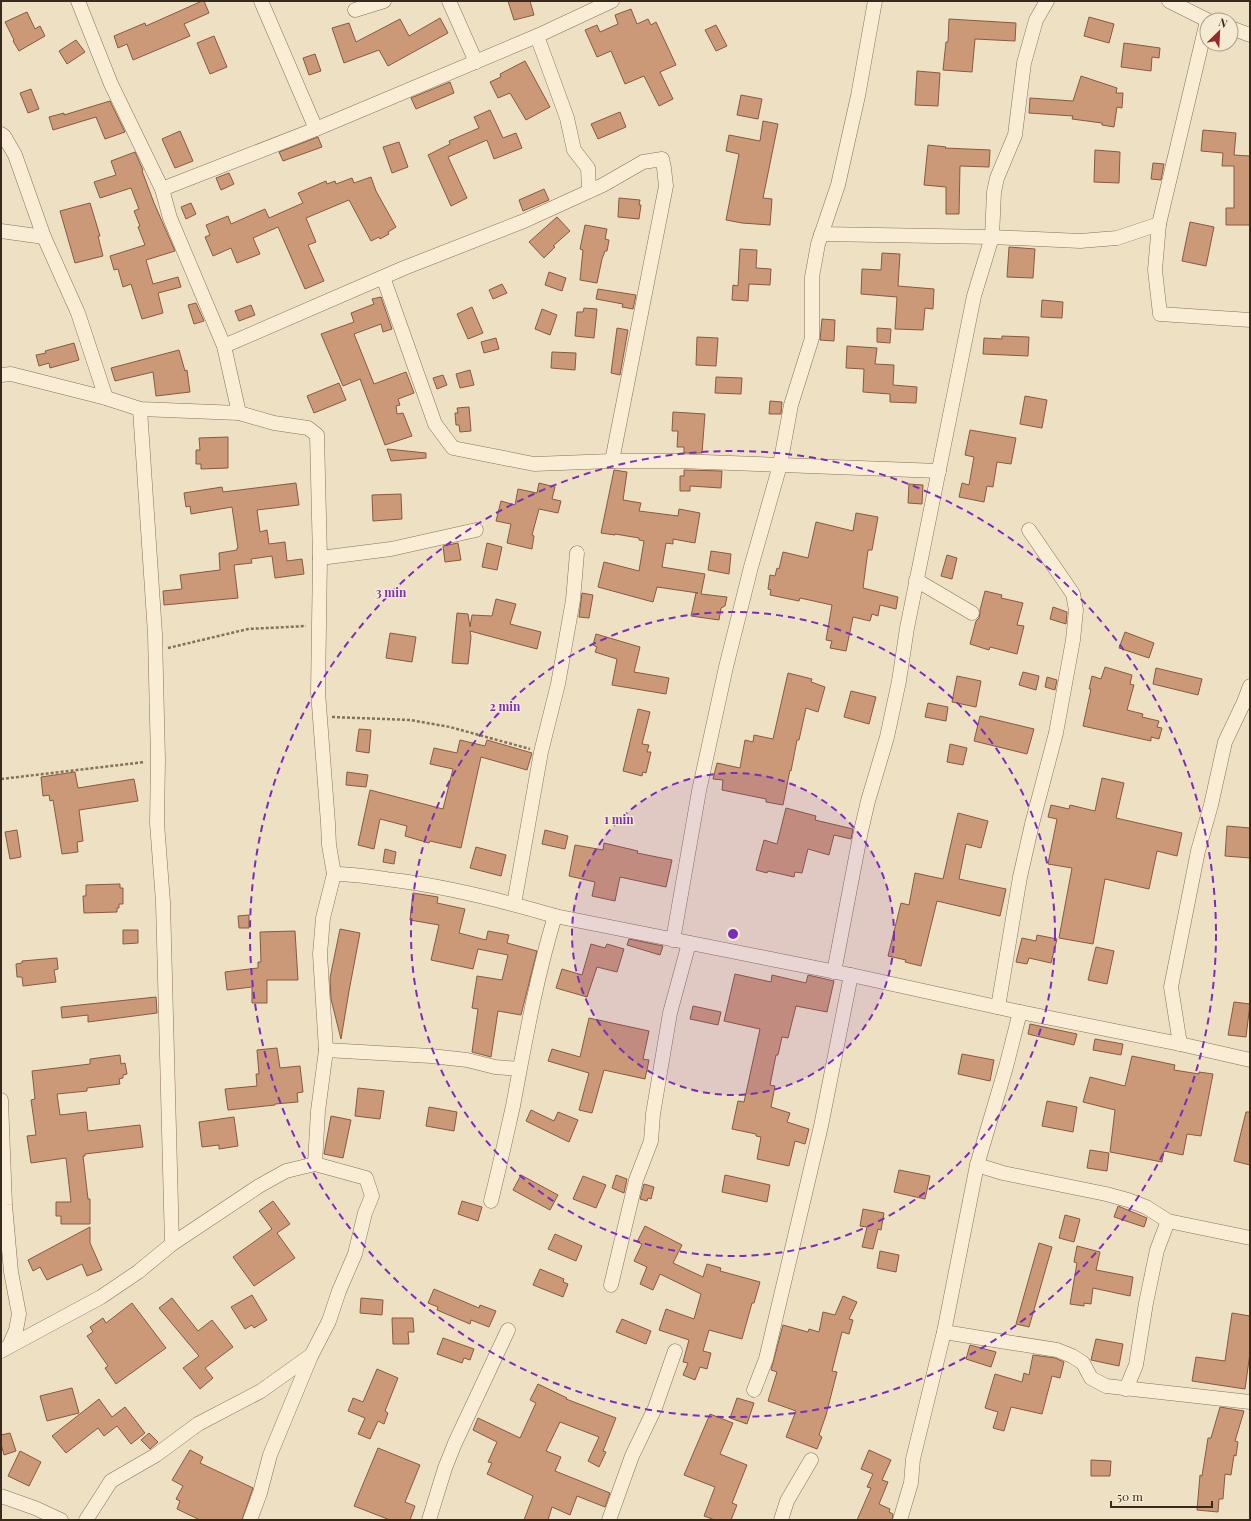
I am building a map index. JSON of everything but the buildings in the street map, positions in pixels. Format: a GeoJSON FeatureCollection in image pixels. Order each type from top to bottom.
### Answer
{"type":"FeatureCollection","features":[{"type":"Feature","properties":{"kind":"street"},"geometry":{"type":"LineString","coordinates":[[78,1],[111,84],[162,189],[170,218],[224,346],[239,413]]}},
{"type":"Feature","properties":{"kind":"street"},"geometry":{"type":"LineString","coordinates":[[261,1],[316,130]]}},
{"type":"Feature","properties":{"kind":"street"},"geometry":{"type":"LineString","coordinates":[[356,10],[384,1]]}},
{"type":"Feature","properties":{"kind":"street"},"geometry":{"type":"LineString","coordinates":[[448,1],[476,62]]}},
{"type":"Feature","properties":{"kind":"street"},"geometry":{"type":"LineString","coordinates":[[162,189],[316,130],[536,36],[612,1]]}},
{"type":"Feature","properties":{"kind":"street"},"geometry":{"type":"LineString","coordinates":[[673,940],[699,791],[726,667],[751,567],[780,465],[791,405],[812,338],[812,277],[818,244],[838,184],[858,96],[875,1]]}},
{"type":"Feature","properties":{"kind":"street"},"geometry":{"type":"LineString","coordinates":[[834,972],[861,831],[887,737],[899,681],[916,580],[974,296],[992,237],[994,192],[997,178],[1015,135],[1024,63],[1036,20],[1047,1]]}},
{"type":"Feature","properties":{"kind":"street"},"geometry":{"type":"LineString","coordinates":[[1169,1],[1199,17]]}},
{"type":"Feature","properties":{"kind":"street"},"geometry":{"type":"LineString","coordinates":[[1239,31],[1250,35]]}},
{"type":"Feature","properties":{"kind":"street"},"geometry":{"type":"LineString","coordinates":[[536,36],[567,118],[574,150],[588,168],[589,191]]}},
{"type":"Feature","properties":{"kind":"street"},"geometry":{"type":"LineString","coordinates":[[1200,52],[1159,224],[1155,270],[1160,314],[1250,320]]}},
{"type":"Feature","properties":{"kind":"street"},"geometry":{"type":"LineString","coordinates":[[1,134],[4,136],[15,155],[44,236],[78,314],[106,398]]}},
{"type":"Feature","properties":{"kind":"street"},"geometry":{"type":"LineString","coordinates":[[224,346],[383,277],[524,221],[589,191],[643,162],[662,159],[666,186],[612,461]]}},
{"type":"Feature","properties":{"kind":"street"},"geometry":{"type":"LineString","coordinates":[[822,234],[1088,240],[1118,238],[1159,224]]}},
{"type":"Feature","properties":{"kind":"street"},"geometry":{"type":"LineString","coordinates":[[1,231],[44,236]]}},
{"type":"Feature","properties":{"kind":"street"},"geometry":{"type":"LineString","coordinates":[[383,277],[435,424],[453,448],[534,464],[612,461],[678,461],[939,471]]}},
{"type":"Feature","properties":{"kind":"street"},"geometry":{"type":"LineString","coordinates":[[1,375],[11,374],[106,398],[140,409],[239,413],[274,423],[308,428],[317,435],[320,558],[318,692],[328,823],[328,845],[334,874],[323,918],[320,954],[326,1050],[318,1111],[315,1164]]}},
{"type":"Feature","properties":{"kind":"street"},"geometry":{"type":"LineString","coordinates":[[140,409],[155,651],[158,760],[157,823],[163,902],[172,1244]]}},
{"type":"Feature","properties":{"kind":"street"},"geometry":{"type":"LineString","coordinates":[[320,558],[391,549],[476,530]]}},
{"type":"Feature","properties":{"kind":"street"},"geometry":{"type":"LineString","coordinates":[[998,1007],[1020,877],[1032,824],[1056,733],[1074,640],[1076,610],[1073,594],[1029,530]]}},
{"type":"Feature","properties":{"kind":"street"},"geometry":{"type":"LineString","coordinates":[[514,904],[541,752],[558,684],[573,600],[577,554]]}},
{"type":"Feature","properties":{"kind":"street"},"geometry":{"type":"LineString","coordinates":[[916,580],[972,613]]}},
{"type":"Feature","properties":{"kind":"street"},"geometry":{"type":"LineString","coordinates":[[1180,1044],[1171,987],[1198,851],[1211,804],[1225,742],[1250,686]]}},
{"type":"Feature","properties":{"kind":"street"},"geometry":{"type":"LineString","coordinates":[[334,874],[356,874],[439,886],[514,904],[555,916],[851,975],[1250,1060]]}},
{"type":"Feature","properties":{"kind":"street"},"geometry":{"type":"LineString","coordinates":[[491,1201],[543,958],[555,916]]}},
{"type":"Feature","properties":{"kind":"street"},"geometry":{"type":"LineString","coordinates":[[611,1284],[636,1180],[650,1141],[653,1114],[670,1013],[689,943]]}},
{"type":"Feature","properties":{"kind":"street"},"geometry":{"type":"LineString","coordinates":[[754,1390],[766,1359],[821,1126],[851,975]]}},
{"type":"Feature","properties":{"kind":"street"},"geometry":{"type":"LineString","coordinates":[[900,1520],[911,1482],[913,1459],[944,1332],[978,1165],[1020,1012]]}},
{"type":"Feature","properties":{"kind":"street"},"geometry":{"type":"LineString","coordinates":[[326,1050],[431,1056],[467,1060],[495,1067],[519,1069]]}},
{"type":"Feature","properties":{"kind":"street"},"geometry":{"type":"LineString","coordinates":[[1,1100],[3,1194],[11,1272],[19,1314],[16,1330],[5,1348]]}},
{"type":"Feature","properties":{"kind":"street"},"geometry":{"type":"LineString","coordinates":[[5,1348],[101,1297],[138,1272],[172,1244],[259,1186],[286,1171],[315,1164],[366,1178],[372,1196],[365,1213],[355,1254],[339,1291],[329,1321],[311,1356],[270,1455],[260,1493],[250,1520]]}},
{"type":"Feature","properties":{"kind":"street"},"geometry":{"type":"LineString","coordinates":[[978,1165],[1003,1173],[1106,1194],[1146,1207],[1168,1221],[1250,1238]]}},
{"type":"Feature","properties":{"kind":"street"},"geometry":{"type":"LineString","coordinates":[[1126,1389],[1136,1365],[1146,1303],[1157,1250],[1168,1221]]}},
{"type":"Feature","properties":{"kind":"street"},"geometry":{"type":"LineString","coordinates":[[19,1314],[27,1322],[37,1326],[48,1326]]}},
{"type":"Feature","properties":{"kind":"street"},"geometry":{"type":"LineString","coordinates":[[429,1520],[455,1443],[508,1330]]}},
{"type":"Feature","properties":{"kind":"street"},"geometry":{"type":"LineString","coordinates":[[944,1332],[1057,1350],[1072,1356],[1083,1363],[1092,1378],[1106,1386],[1250,1402]]}},
{"type":"Feature","properties":{"kind":"street"},"geometry":{"type":"LineString","coordinates":[[609,1520],[632,1456],[655,1408],[675,1351]]}},
{"type":"Feature","properties":{"kind":"street"},"geometry":{"type":"LineString","coordinates":[[86,1520],[111,1481],[156,1455],[198,1424],[261,1390],[311,1356]]}},
{"type":"Feature","properties":{"kind":"street"},"geometry":{"type":"LineString","coordinates":[[781,1520],[787,1501],[811,1460]]}},
{"type":"Feature","properties":{"kind":"street"},"geometry":{"type":"LineString","coordinates":[[1,1496],[35,1508],[61,1520]]}},
{"type":"Feature","properties":{"kind":"path"},"geometry":{"type":"LineString","coordinates":[[155,651],[248,629],[319,625]]}},
{"type":"Feature","properties":{"kind":"path"},"geometry":{"type":"LineString","coordinates":[[320,717],[410,720],[450,727],[541,752]]}},
{"type":"Feature","properties":{"kind":"path"},"geometry":{"type":"LineString","coordinates":[[1,779],[158,760]]}}]}
